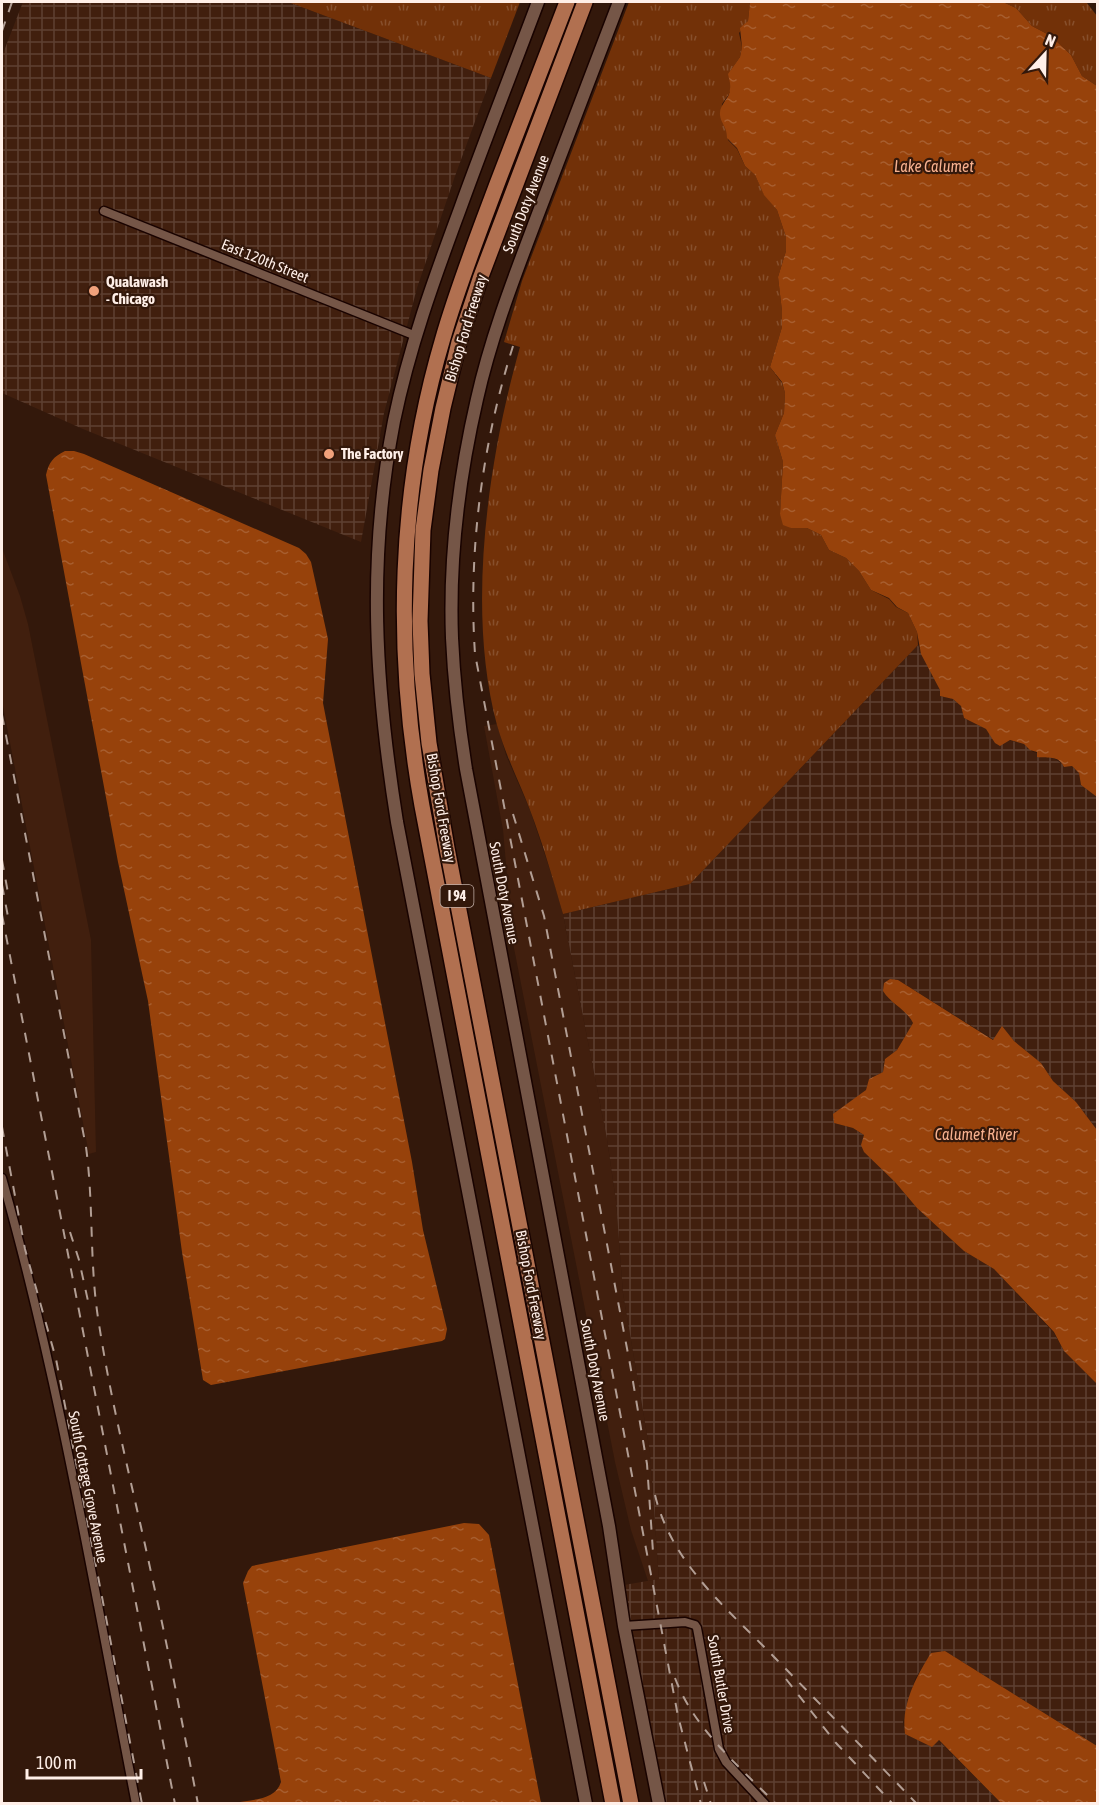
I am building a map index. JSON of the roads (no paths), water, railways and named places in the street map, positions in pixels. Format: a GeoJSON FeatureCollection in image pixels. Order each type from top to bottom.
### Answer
{"type":"FeatureCollection","features":[{"type":"Feature","properties":{"kind":"highway","name":"Bishop Ford Freeway"},"geometry":{"type":"LineString","coordinates":[[567,2],[464,273],[433,374],[415,465],[407,525],[403,628],[409,721],[415,768],[613,1803]]}},
{"type":"Feature","properties":{"kind":"highway","name":"Bishop Ford Freeway"},"geometry":{"type":"LineString","coordinates":[[585,2],[480,279],[459,342],[442,408],[431,470],[423,530],[420,621],[429,742],[445,836],[631,1803]]}},
{"type":"Feature","properties":{"kind":"street"},"geometry":{"type":"LineString","coordinates":[[538,2],[440,264],[416,336],[394,421],[379,540],[377,660],[385,743],[401,845],[586,1803]]}},
{"type":"Feature","properties":{"kind":"street","name":"South Doty Avenue"},"geometry":{"type":"LineString","coordinates":[[619,2],[519,264],[485,368],[469,436],[459,501],[453,562],[452,637],[457,706],[466,769],[609,1526],[624,1626],[659,1803]]}},
{"type":"Feature","properties":{"kind":"street","name":"East 120th Street"},"geometry":{"type":"LineString","coordinates":[[104,211],[416,336]]}},
{"type":"Feature","properties":{"kind":"street","name":"South Cottage Grove Avenue"},"geometry":{"type":"LineString","coordinates":[[2,1178],[58,1401],[136,1803]]}},
{"type":"Feature","properties":{"kind":"street","name":"South Butler Drive"},"geometry":{"type":"LineString","coordinates":[[624,1626],[685,1622],[697,1628],[719,1749],[726,1762],[765,1803]]}},
{"type":"Feature","properties":{"kind":"water","name":"Lake Calumet"},"geometry":{"type":"Polygon","coordinates":[[[750,2],[1003,2],[1016,8],[1032,26],[1051,36],[1071,55],[1082,76],[1097,86],[1097,797],[1081,785],[1079,773],[1072,766],[1064,767],[1059,760],[1037,757],[1037,752],[1030,750],[1024,744],[1010,740],[1000,746],[995,743],[986,729],[964,718],[961,706],[953,699],[940,696],[940,690],[921,654],[917,632],[908,613],[897,607],[889,598],[871,590],[859,571],[846,558],[829,550],[821,535],[807,528],[791,528],[783,525],[780,514],[783,462],[775,435],[784,413],[785,393],[782,382],[770,367],[782,327],[778,277],[786,251],[786,237],[777,210],[764,195],[755,175],[745,166],[737,148],[727,138],[720,115],[721,108],[730,93],[728,74],[740,57],[742,47],[740,28],[748,21],[750,2]]]}},
{"type":"Feature","properties":{"kind":"water"},"geometry":{"type":"Polygon","coordinates":[[[65,451],[84,454],[299,548],[311,562],[328,639],[323,703],[412,1162],[423,1230],[447,1329],[445,1339],[442,1341],[211,1385],[203,1380],[182,1252],[148,1001],[118,862],[46,475],[52,460],[65,451]]]}},
{"type":"Feature","properties":{"kind":"water","name":"Calumet River"},"geometry":{"type":"Polygon","coordinates":[[[890,979],[898,980],[993,1040],[1002,1026],[1014,1041],[1041,1063],[1053,1081],[1076,1102],[1097,1130],[1097,1384],[1064,1351],[1054,1332],[994,1269],[964,1251],[917,1208],[895,1182],[864,1152],[861,1145],[864,1135],[853,1128],[834,1123],[833,1114],[866,1090],[869,1079],[883,1072],[885,1059],[897,1050],[913,1023],[883,991],[884,983],[890,979]]]}},
{"type":"Feature","properties":{"kind":"water"},"geometry":{"type":"Polygon","coordinates":[[[464,1523],[479,1524],[489,1535],[541,1803],[235,1803],[268,1796],[274,1793],[281,1782],[243,1583],[252,1566],[464,1523]]]}},
{"type":"Feature","properties":{"kind":"water"},"geometry":{"type":"Polygon","coordinates":[[[945,1651],[1097,1746],[1097,1803],[1001,1803],[939,1740],[932,1747],[905,1734],[905,1712],[915,1682],[931,1653],[945,1651]]]}},
{"type":"Feature","properties":{"kind":"railway"},"geometry":{"type":"LineString","coordinates":[[2,31],[12,2]]}},
{"type":"Feature","properties":{"kind":"railway"},"geometry":{"type":"LineString","coordinates":[[513,346],[493,421],[480,499],[474,576],[475,654],[678,1716],[701,1804]]}},
{"type":"Feature","properties":{"kind":"railway"},"geometry":{"type":"LineString","coordinates":[[2,715],[86,1147],[94,1280],[104,1356],[164,1633],[198,1804]]}},
{"type":"Feature","properties":{"kind":"railway"},"geometry":{"type":"LineString","coordinates":[[513,814],[544,916],[630,1364],[647,1464],[653,1552]]}},
{"type":"Feature","properties":{"kind":"railway"},"geometry":{"type":"LineString","coordinates":[[2,860],[8,893]]}},
{"type":"Feature","properties":{"kind":"railway"},"geometry":{"type":"LineString","coordinates":[[2,885],[9,922]]}},
{"type":"Feature","properties":{"kind":"railway"},"geometry":{"type":"LineString","coordinates":[[2,915],[175,1804]]}},
{"type":"Feature","properties":{"kind":"railway"},"geometry":{"type":"LineString","coordinates":[[2,1127],[25,1249],[56,1359],[142,1804]]}},
{"type":"Feature","properties":{"kind":"railway"},"geometry":{"type":"LineString","coordinates":[[70,1232],[88,1301]]}},
{"type":"Feature","properties":{"kind":"railway"},"geometry":{"type":"LineString","coordinates":[[655,1495],[674,1543],[704,1585],[917,1804]]}},
{"type":"Feature","properties":{"kind":"railway"},"geometry":{"type":"LineString","coordinates":[[675,1678],[683,1696],[706,1730],[776,1804]]}},
{"type":"Feature","properties":{"kind":"railway"},"geometry":{"type":"LineString","coordinates":[[786,1679],[836,1743],[893,1804]]}},
{"type":"Feature","properties":{"kind":"railway"},"geometry":{"type":"LineString","coordinates":[[704,1782],[711,1804]]}},
{"type":"Feature","properties":{"kind":"place","name":"Qualawash - Chicago"},"geometry":{"type":"Point","coordinates":[94,291]}},
{"type":"Feature","properties":{"kind":"place","name":"The Factory"},"geometry":{"type":"Point","coordinates":[329,454]}}]}
